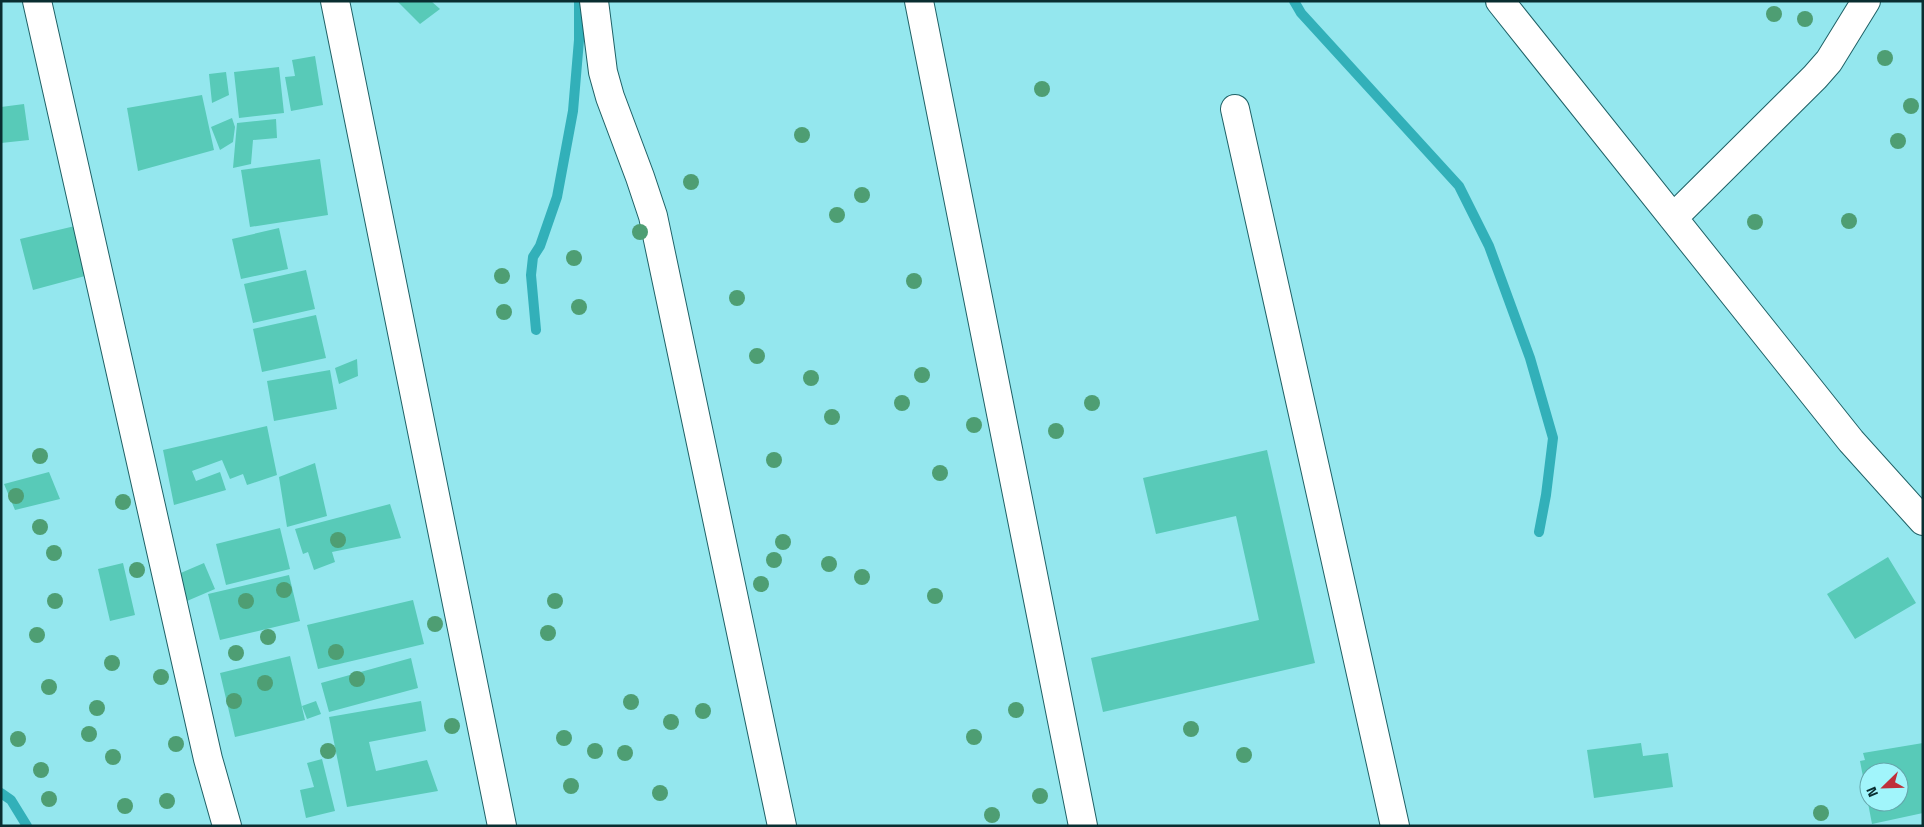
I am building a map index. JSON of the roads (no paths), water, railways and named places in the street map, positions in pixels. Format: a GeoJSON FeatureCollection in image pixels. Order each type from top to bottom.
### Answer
{"type":"FeatureCollection","features":[{"type":"Feature","properties":{"kind":"street"},"geometry":{"type":"LineString","coordinates":[[37,1],[204,740],[227,826]]}},
{"type":"Feature","properties":{"kind":"street"},"geometry":{"type":"LineString","coordinates":[[335,1],[502,826]]}},
{"type":"Feature","properties":{"kind":"street"},"geometry":{"type":"LineString","coordinates":[[594,1],[603,72],[610,97],[653,216],[782,826]]}},
{"type":"Feature","properties":{"kind":"street"},"geometry":{"type":"LineString","coordinates":[[919,1],[1083,826]]}},
{"type":"Feature","properties":{"kind":"street"},"geometry":{"type":"LineString","coordinates":[[1500,1],[1851,441],[1923,520]]}},
{"type":"Feature","properties":{"kind":"street"},"geometry":{"type":"LineString","coordinates":[[1673,218],[1815,77],[1828,61],[1866,1]]}},
{"type":"Feature","properties":{"kind":"street"},"geometry":{"type":"LineString","coordinates":[[1235,109],[1395,826]]}},
{"type":"Feature","properties":{"kind":"waterway"},"geometry":{"type":"LineString","coordinates":[[536,330],[531,275],[533,257],[540,246],[557,197],[573,111],[579,40],[579,1]]}},
{"type":"Feature","properties":{"kind":"waterway"},"geometry":{"type":"LineString","coordinates":[[1294,1],[1301,13],[1459,186],[1489,246],[1530,358],[1553,438],[1539,532]]}},
{"type":"Feature","properties":{"kind":"waterway"},"geometry":{"type":"LineString","coordinates":[[1,793],[11,800],[27,826]]}}]}
